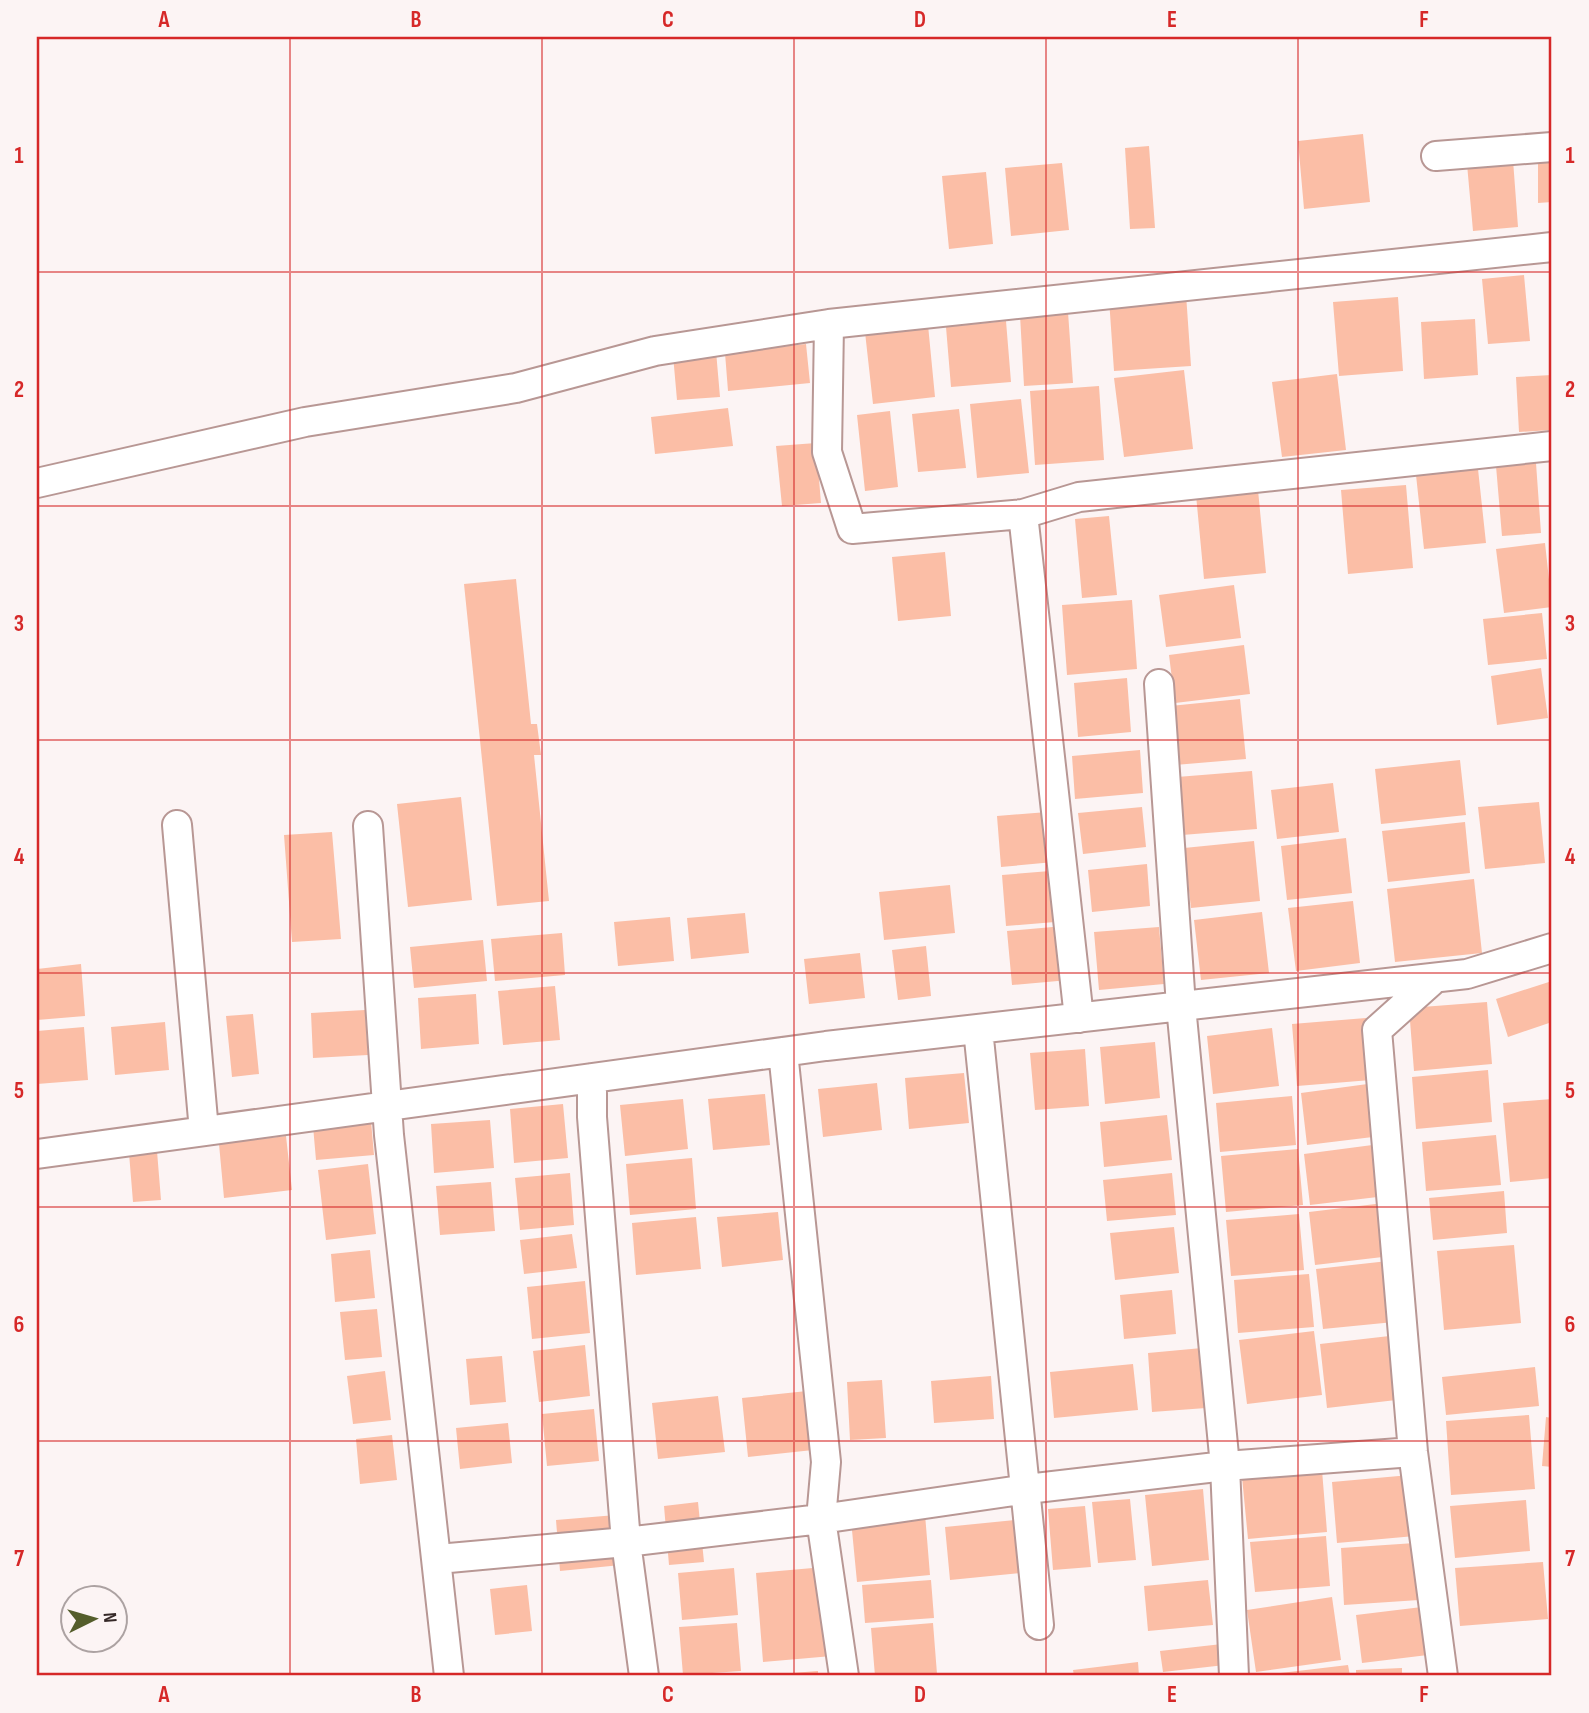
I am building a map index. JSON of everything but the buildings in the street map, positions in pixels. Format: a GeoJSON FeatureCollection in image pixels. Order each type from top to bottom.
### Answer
{"type":"FeatureCollection","features":[{"type":"Feature","properties":{"kind":"street"},"geometry":{"type":"LineString","coordinates":[[1436,156],[1552,148]]}},
{"type":"Feature","properties":{"kind":"street"},"geometry":{"type":"LineString","coordinates":[[37,483],[305,422],[516,388],[655,351],[829,324],[1552,247]]}},
{"type":"Feature","properties":{"kind":"street"},"geometry":{"type":"LineString","coordinates":[[829,324],[827,452],[852,528],[1023,514],[1079,497],[1552,446]]}},
{"type":"Feature","properties":{"kind":"street"},"geometry":{"type":"LineString","coordinates":[[1023,514],[1079,1018]]}},
{"type":"Feature","properties":{"kind":"street"},"geometry":{"type":"LineString","coordinates":[[1159,684],[1181,1006],[1224,1466],[1234,1676]]}},
{"type":"Feature","properties":{"kind":"street"},"geometry":{"type":"LineString","coordinates":[[177,825],[204,1131]]}},
{"type":"Feature","properties":{"kind":"street"},"geometry":{"type":"LineString","coordinates":[[368,826],[389,1135],[449,1676]]}},
{"type":"Feature","properties":{"kind":"street"},"geometry":{"type":"LineString","coordinates":[[37,1154],[783,1052],[1467,974],[1552,948]]}},
{"type":"Feature","properties":{"kind":"street"},"geometry":{"type":"LineString","coordinates":[[1435,978],[1377,1030],[1413,1452],[1443,1676]]}},
{"type":"Feature","properties":{"kind":"street"},"geometry":{"type":"LineString","coordinates":[[978,1029],[1039,1625]]}},
{"type":"Feature","properties":{"kind":"street"},"geometry":{"type":"LineString","coordinates":[[783,1052],[827,1462],[821,1519],[844,1676]]}},
{"type":"Feature","properties":{"kind":"street"},"geometry":{"type":"LineString","coordinates":[[592,1078],[592,1117],[626,1542],[644,1676]]}},
{"type":"Feature","properties":{"kind":"street"},"geometry":{"type":"LineString","coordinates":[[438,1559],[626,1542],[821,1519],[1027,1489],[1224,1466],[1413,1452]]}}]}
